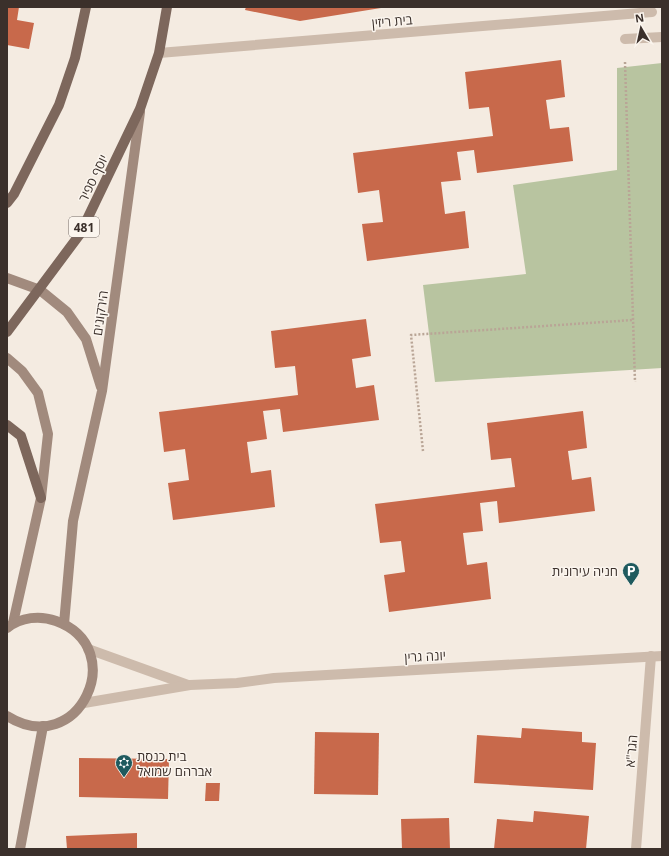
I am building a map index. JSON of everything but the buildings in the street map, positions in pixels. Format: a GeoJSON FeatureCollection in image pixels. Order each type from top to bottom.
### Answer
{"type":"FeatureCollection","features":[{"type":"Feature","properties":{"kind":"main road"},"geometry":{"type":"LineString","coordinates":[[7,203],[14,194],[59,105],[75,58],[86,7]]}},
{"type":"Feature","properties":{"kind":"main road","name":"הירקונים"},"geometry":{"type":"LineString","coordinates":[[140,109],[158,53],[167,7]]}},
{"type":"Feature","properties":{"kind":"main road","name":"יוסף ספיר"},"geometry":{"type":"LineString","coordinates":[[7,332],[40,290],[80,234],[140,109]]}},
{"type":"Feature","properties":{"kind":"main road"},"geometry":{"type":"LineString","coordinates":[[7,425],[21,436],[41,498]]}},
{"type":"Feature","properties":{"kind":"street","name":"בית ריזין"},"geometry":{"type":"LineString","coordinates":[[158,53],[652,12]]}},
{"type":"Feature","properties":{"kind":"street"},"geometry":{"type":"LineString","coordinates":[[625,39],[662,37]]}},
{"type":"Feature","properties":{"kind":"street","name":"הירקונים"},"geometry":{"type":"LineString","coordinates":[[64,624],[73,521],[102,391],[140,109]]}},
{"type":"Feature","properties":{"kind":"street"},"geometry":{"type":"LineString","coordinates":[[7,278],[40,290],[67,312],[86,339],[102,391]]}},
{"type":"Feature","properties":{"kind":"street"},"geometry":{"type":"LineString","coordinates":[[7,358],[22,371],[38,393],[48,434],[41,498],[10,626]]}},
{"type":"Feature","properties":{"kind":"street"},"geometry":{"type":"LineString","coordinates":[[7,716],[18,724],[37,727],[55,724],[72,716],[84,703],[92,686],[93,667],[88,649],[79,635],[64,624],[48,618],[30,618],[10,626]]}},
{"type":"Feature","properties":{"kind":"street","name":"יונה גרין"},"geometry":{"type":"LineString","coordinates":[[88,649],[190,685]]}},
{"type":"Feature","properties":{"kind":"street","name":"הגר\"א"},"geometry":{"type":"LineString","coordinates":[[636,849],[651,656]]}},
{"type":"Feature","properties":{"kind":"street","name":"יונה גרין"},"geometry":{"type":"LineString","coordinates":[[84,703],[190,685],[237,683],[274,678],[662,656]]}},
{"type":"Feature","properties":{"kind":"street"},"geometry":{"type":"LineString","coordinates":[[20,849],[43,726]]}},
{"type":"Feature","properties":{"kind":"path"},"geometry":{"type":"LineString","coordinates":[[625,39],[635,382]]}},
{"type":"Feature","properties":{"kind":"path"},"geometry":{"type":"LineString","coordinates":[[423,451],[411,335],[633,320]]}},
{"type":"Feature","properties":{"kind":"green space"},"geometry":{"type":"Polygon","coordinates":[[[662,63],[662,368],[435,382],[423,285],[526,274],[513,185],[617,170],[617,68],[662,63]]]}},
{"type":"Feature","properties":{"kind":"place","name":"חניה עירונית"},"geometry":{"type":"Point","coordinates":[631,586]}},
{"type":"Feature","properties":{"kind":"place","name":"בית כנסת אברהם שמואל"},"geometry":{"type":"Point","coordinates":[124,778]}}]}
